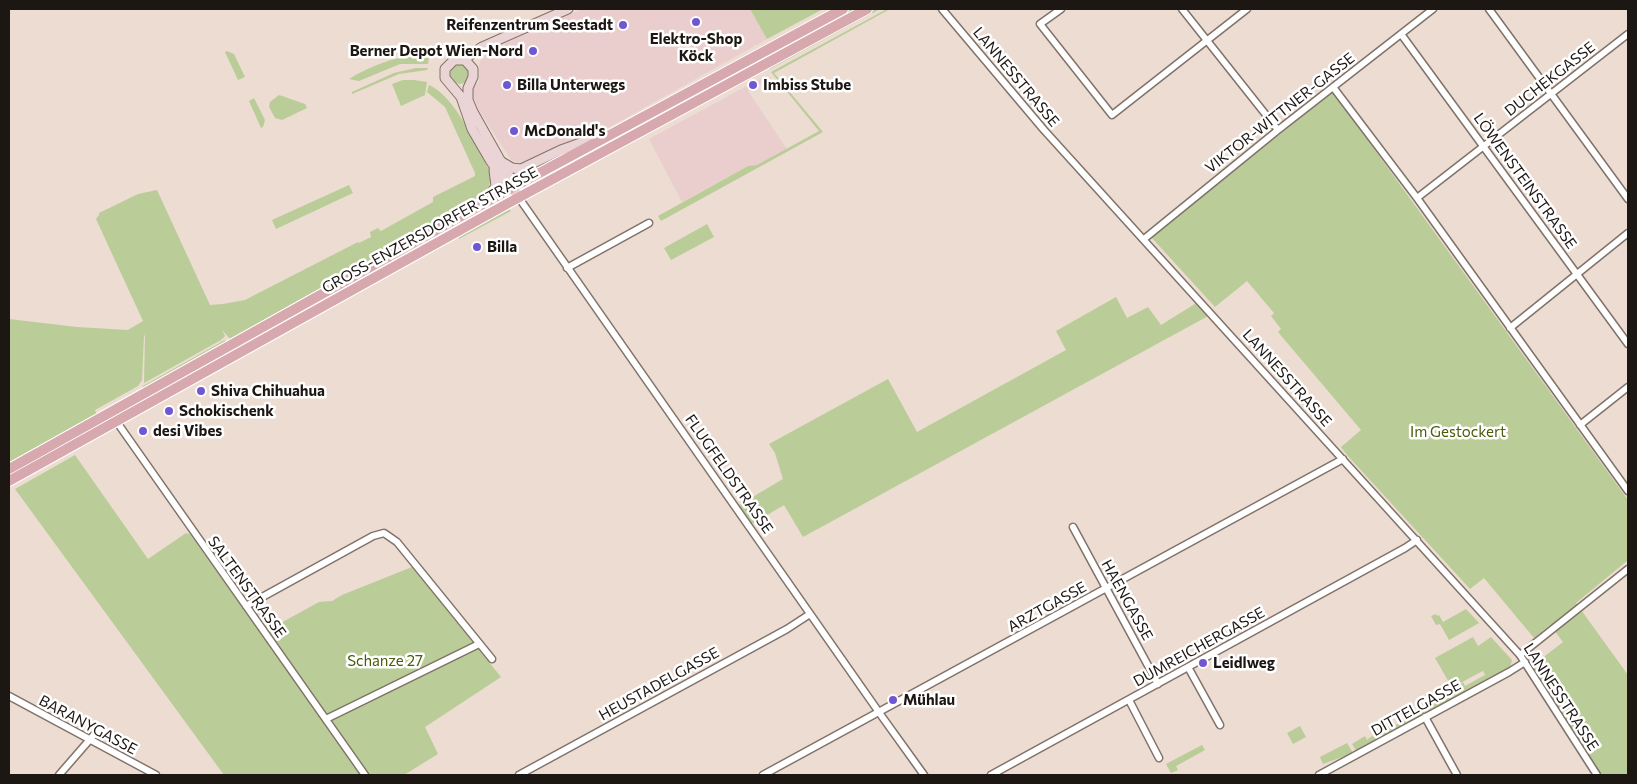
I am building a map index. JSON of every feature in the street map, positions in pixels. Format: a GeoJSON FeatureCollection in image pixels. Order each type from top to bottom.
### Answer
{"type":"FeatureCollection","features":[{"type":"Feature","properties":{"kind":"main road","name":"GROSS-ENZERSDORFER STRASSE"},"geometry":{"type":"LineString","coordinates":[[9,481],[113,417],[512,187],[629,126],[843,9]]}},
{"type":"Feature","properties":{"kind":"main road","name":"GROSS-ENZERSDORFER STRASSE"},"geometry":{"type":"LineString","coordinates":[[9,469],[113,417],[867,9]]}},
{"type":"Feature","properties":{"kind":"street"},"geometry":{"type":"LineString","coordinates":[[463,60],[482,47],[568,9]]}},
{"type":"Feature","properties":{"kind":"street","name":"LANNESSTRASSE"},"geometry":{"type":"LineString","coordinates":[[942,9],[1044,130],[1520,655],[1596,775]]}},
{"type":"Feature","properties":{"kind":"street"},"geometry":{"type":"LineString","coordinates":[[1061,9],[1040,24],[1112,115],[1247,9]]}},
{"type":"Feature","properties":{"kind":"street"},"geometry":{"type":"LineString","coordinates":[[1182,9],[1278,130]]}},
{"type":"Feature","properties":{"kind":"street","name":"VIKTOR-WITTNER-GASSE"},"geometry":{"type":"LineString","coordinates":[[1144,239],[1278,130],[1433,9]]}},
{"type":"Feature","properties":{"kind":"street"},"geometry":{"type":"LineString","coordinates":[[1490,9],[1628,199]]}},
{"type":"Feature","properties":{"kind":"street","name":"LÖWENSTEINSTRASSE"},"geometry":{"type":"LineString","coordinates":[[1401,34],[1628,344]]}},
{"type":"Feature","properties":{"kind":"street","name":"DUCHEKGASSE"},"geometry":{"type":"LineString","coordinates":[[1417,198],[1628,34]]}},
{"type":"Feature","properties":{"kind":"street"},"geometry":{"type":"LineString","coordinates":[[472,67],[474,61],[491,44]]}},
{"type":"Feature","properties":{"kind":"street"},"geometry":{"type":"LineString","coordinates":[[454,60],[463,60],[472,67],[474,73],[468,88],[468,100],[512,181],[512,187],[504,181],[490,160],[472,129],[462,97],[445,78],[445,69],[454,60]]}},
{"type":"Feature","properties":{"kind":"street"},"geometry":{"type":"LineString","coordinates":[[453,86],[465,87],[471,81]]}},
{"type":"Feature","properties":{"kind":"street"},"geometry":{"type":"LineString","coordinates":[[1333,87],[1417,198],[1628,491]]}},
{"type":"Feature","properties":{"kind":"street"},"geometry":{"type":"LineString","coordinates":[[502,162],[512,168],[521,169],[561,150],[629,126]]}},
{"type":"Feature","properties":{"kind":"street"},"geometry":{"type":"LineString","coordinates":[[486,202],[494,189],[496,181],[496,175],[490,160]]}},
{"type":"Feature","properties":{"kind":"street","name":"FLUGFELDSTRASSE"},"geometry":{"type":"LineString","coordinates":[[512,187],[924,775]]}},
{"type":"Feature","properties":{"kind":"street"},"geometry":{"type":"LineString","coordinates":[[567,268],[649,223]]}},
{"type":"Feature","properties":{"kind":"street"},"geometry":{"type":"LineString","coordinates":[[1510,328],[1628,234]]}},
{"type":"Feature","properties":{"kind":"street"},"geometry":{"type":"LineString","coordinates":[[1580,425],[1628,387]]}},
{"type":"Feature","properties":{"kind":"street","name":"SALTENSTRASSE"},"geometry":{"type":"LineString","coordinates":[[113,417],[365,775]]}},
{"type":"Feature","properties":{"kind":"street","name":"ARZTGASSE"},"geometry":{"type":"LineString","coordinates":[[763,775],[1343,459]]}},
{"type":"Feature","properties":{"kind":"street","name":"HAENGASSE"},"geometry":{"type":"LineString","coordinates":[[1073,527],[1158,684]]}},
{"type":"Feature","properties":{"kind":"street"},"geometry":{"type":"LineString","coordinates":[[246,606],[372,536],[384,533],[397,542],[492,659]]}},
{"type":"Feature","properties":{"kind":"street","name":"DUMREICHERGASSE"},"geometry":{"type":"LineString","coordinates":[[991,775],[1417,540]]}},
{"type":"Feature","properties":{"kind":"street"},"geometry":{"type":"LineString","coordinates":[[1520,655],[1628,569]]}},
{"type":"Feature","properties":{"kind":"street","name":"HEUSTADELGASSE"},"geometry":{"type":"LineString","coordinates":[[519,775],[787,629],[810,614]]}},
{"type":"Feature","properties":{"kind":"street"},"geometry":{"type":"LineString","coordinates":[[326,719],[479,644]]}},
{"type":"Feature","properties":{"kind":"street","name":"DITTELGASSE"},"geometry":{"type":"LineString","coordinates":[[1319,775],[1330,773],[1425,717],[1525,662]]}},
{"type":"Feature","properties":{"kind":"street"},"geometry":{"type":"LineString","coordinates":[[1188,667],[1220,725]]}},
{"type":"Feature","properties":{"kind":"street","name":"BARANYGASSE"},"geometry":{"type":"LineString","coordinates":[[9,696],[156,775]]}},
{"type":"Feature","properties":{"kind":"street"},"geometry":{"type":"LineString","coordinates":[[1129,700],[1159,758]]}},
{"type":"Feature","properties":{"kind":"street"},"geometry":{"type":"LineString","coordinates":[[1425,717],[1457,775]]}},
{"type":"Feature","properties":{"kind":"street"},"geometry":{"type":"LineString","coordinates":[[59,775],[99,729]]}},
{"type":"Feature","properties":{"kind":"shaded area"},"geometry":{"type":"Polygon","coordinates":[[[582,9],[750,9],[767,39],[606,129],[522,163],[512,161],[476,106],[471,91],[479,81],[479,64],[491,51],[582,9]]]}},
{"type":"Feature","properties":{"kind":"shaded area"},"geometry":{"type":"Polygon","coordinates":[[[767,75],[770,79],[748,91],[787,149],[757,165],[748,166],[682,202],[649,139],[767,75]]]}},
{"type":"Feature","properties":{"kind":"green space"},"geometry":{"type":"Polygon","coordinates":[[[750,9],[823,9],[767,39],[750,9]]]}},
{"type":"Feature","properties":{"kind":"green space"},"geometry":{"type":"Polygon","coordinates":[[[852,9],[857,9],[845,18],[528,190],[527,187],[852,9]]]}},
{"type":"Feature","properties":{"kind":"green space"},"geometry":{"type":"Polygon","coordinates":[[[876,9],[878,10],[770,69],[771,66],[876,9]]]}},
{"type":"Feature","properties":{"kind":"green space"},"geometry":{"type":"Polygon","coordinates":[[[890,9],[774,73],[823,132],[661,221],[658,216],[748,166],[757,165],[819,131],[771,72],[890,9]]]}},
{"type":"Feature","properties":{"kind":"green space"},"geometry":{"type":"Polygon","coordinates":[[[225,52],[234,54],[245,77],[238,80],[225,52]]]}},
{"type":"Feature","properties":{"kind":"green space"},"geometry":{"type":"Polygon","coordinates":[[[416,56],[429,58],[428,64],[400,64],[359,81],[349,79],[381,63],[398,58],[416,56]]]}},
{"type":"Feature","properties":{"kind":"green space"},"geometry":{"type":"Polygon","coordinates":[[[460,64],[467,67],[470,74],[467,81],[460,84],[453,81],[450,74],[453,67],[460,64]]]}},
{"type":"Feature","properties":{"kind":"green space"},"geometry":{"type":"Polygon","coordinates":[[[416,68],[428,68],[427,70],[399,74],[352,94],[352,92],[394,73],[416,68]]]}},
{"type":"Feature","properties":{"kind":"green space"},"geometry":{"type":"Polygon","coordinates":[[[403,80],[427,82],[425,95],[401,106],[392,84],[403,80]]]}},
{"type":"Feature","properties":{"kind":"green space"},"geometry":{"type":"Polygon","coordinates":[[[429,85],[439,91],[457,111],[490,171],[489,186],[491,187],[486,193],[231,340],[222,330],[225,336],[221,340],[144,383],[145,335],[142,380],[138,386],[95,410],[97,415],[9,465],[9,319],[77,327],[128,330],[143,321],[96,219],[99,213],[138,194],[157,190],[210,305],[245,300],[371,237],[370,232],[378,228],[381,231],[433,202],[433,197],[475,176],[445,107],[427,92],[429,85]]]}},
{"type":"Feature","properties":{"kind":"green space","name":"Im Gestockert"},"geometry":{"type":"Polygon","coordinates":[[[1333,92],[1628,500],[1628,560],[1576,603],[1628,675],[1628,775],[1600,775],[1532,666],[1563,642],[1550,625],[1534,638],[1484,578],[1470,589],[1347,455],[1341,447],[1361,430],[1278,332],[1281,329],[1271,316],[1274,313],[1247,281],[1215,307],[1151,237],[1333,92]]]}},
{"type":"Feature","properties":{"kind":"green space"},"geometry":{"type":"Polygon","coordinates":[[[279,95],[305,104],[307,108],[282,120],[275,118],[269,107],[270,102],[279,95]]]}},
{"type":"Feature","properties":{"kind":"green space"},"geometry":{"type":"Polygon","coordinates":[[[254,98],[265,120],[261,128],[249,101],[254,98]]]}},
{"type":"Feature","properties":{"kind":"green space"},"geometry":{"type":"Polygon","coordinates":[[[349,185],[353,193],[276,229],[272,220],[349,185]]]}},
{"type":"Feature","properties":{"kind":"green space"},"geometry":{"type":"Polygon","coordinates":[[[509,209],[511,211],[459,239],[459,236],[509,209]]]}},
{"type":"Feature","properties":{"kind":"green space"},"geometry":{"type":"Polygon","coordinates":[[[707,224],[714,237],[671,260],[664,248],[707,224]]]}},
{"type":"Feature","properties":{"kind":"green space"},"geometry":{"type":"Polygon","coordinates":[[[376,269],[354,286],[153,397],[165,386],[376,269]]]}},
{"type":"Feature","properties":{"kind":"green space"},"geometry":{"type":"Polygon","coordinates":[[[1116,297],[1127,318],[1148,307],[1161,325],[1198,302],[1210,315],[803,537],[784,505],[752,524],[739,505],[783,479],[775,453],[769,444],[888,379],[917,432],[1066,350],[1056,331],[1116,297]]]}},
{"type":"Feature","properties":{"kind":"green space"},"geometry":{"type":"Polygon","coordinates":[[[225,340],[226,343],[143,389],[143,386],[225,340]]]}},
{"type":"Feature","properties":{"kind":"green space"},"geometry":{"type":"Polygon","coordinates":[[[75,455],[148,559],[186,533],[190,534],[361,775],[224,775],[15,489],[75,455]]]}},
{"type":"Feature","properties":{"kind":"green space","name":"Schanze 27"},"geometry":{"type":"Polygon","coordinates":[[[412,567],[501,677],[425,727],[438,754],[404,775],[370,775],[268,630],[319,602],[332,601],[342,595],[412,567]]]}},
{"type":"Feature","properties":{"kind":"green space"},"geometry":{"type":"Polygon","coordinates":[[[1466,609],[1479,623],[1449,640],[1440,624],[1436,625],[1431,616],[1439,615],[1443,622],[1466,609]]]}},
{"type":"Feature","properties":{"kind":"green space"},"geometry":{"type":"Polygon","coordinates":[[[1473,637],[1478,646],[1491,637],[1512,660],[1510,668],[1404,727],[1401,722],[1406,719],[1404,715],[1409,712],[1413,715],[1415,712],[1412,711],[1444,693],[1445,695],[1463,682],[1465,686],[1485,675],[1483,671],[1492,666],[1436,696],[1435,693],[1450,684],[1435,658],[1473,637]]]}},
{"type":"Feature","properties":{"kind":"green space"},"geometry":{"type":"Polygon","coordinates":[[[1392,722],[1394,726],[1400,723],[1402,727],[1357,752],[1352,744],[1365,736],[1367,740],[1373,737],[1373,732],[1375,736],[1377,733],[1374,732],[1392,722]]]}},
{"type":"Feature","properties":{"kind":"green space"},"geometry":{"type":"Polygon","coordinates":[[[1300,726],[1306,737],[1293,744],[1287,733],[1300,726]]]}},
{"type":"Feature","properties":{"kind":"green space"},"geometry":{"type":"Polygon","coordinates":[[[1347,743],[1353,753],[1323,764],[1320,757],[1347,743]]]}},
{"type":"Feature","properties":{"kind":"green space"},"geometry":{"type":"Polygon","coordinates":[[[1202,745],[1205,750],[1176,766],[1178,770],[1171,773],[1166,764],[1202,745]]]}},
{"type":"Feature","properties":{"kind":"place","name":"Elektro-Shop Köck"},"geometry":{"type":"Point","coordinates":[696,22]}},
{"type":"Feature","properties":{"kind":"place","name":"Reifenzentrum Seestadt"},"geometry":{"type":"Point","coordinates":[623,25]}},
{"type":"Feature","properties":{"kind":"place","name":"Berner Depot Wien-Nord"},"geometry":{"type":"Point","coordinates":[533,51]}},
{"type":"Feature","properties":{"kind":"place","name":"Billa Unterwegs"},"geometry":{"type":"Point","coordinates":[507,85]}},
{"type":"Feature","properties":{"kind":"place","name":"Imbiss Stube"},"geometry":{"type":"Point","coordinates":[753,85]}},
{"type":"Feature","properties":{"kind":"place","name":"McDonald's"},"geometry":{"type":"Point","coordinates":[514,131]}},
{"type":"Feature","properties":{"kind":"place","name":"Billa"},"geometry":{"type":"Point","coordinates":[477,247]}},
{"type":"Feature","properties":{"kind":"place","name":"Shiva Chihuahua"},"geometry":{"type":"Point","coordinates":[201,391]}},
{"type":"Feature","properties":{"kind":"place","name":"Schokischenk"},"geometry":{"type":"Point","coordinates":[169,411]}},
{"type":"Feature","properties":{"kind":"place","name":"desi Vibes"},"geometry":{"type":"Point","coordinates":[143,431]}},
{"type":"Feature","properties":{"kind":"place","name":"Leidlweg"},"geometry":{"type":"Point","coordinates":[1203,663]}},
{"type":"Feature","properties":{"kind":"place","name":"Mühlau"},"geometry":{"type":"Point","coordinates":[893,700]}}]}
